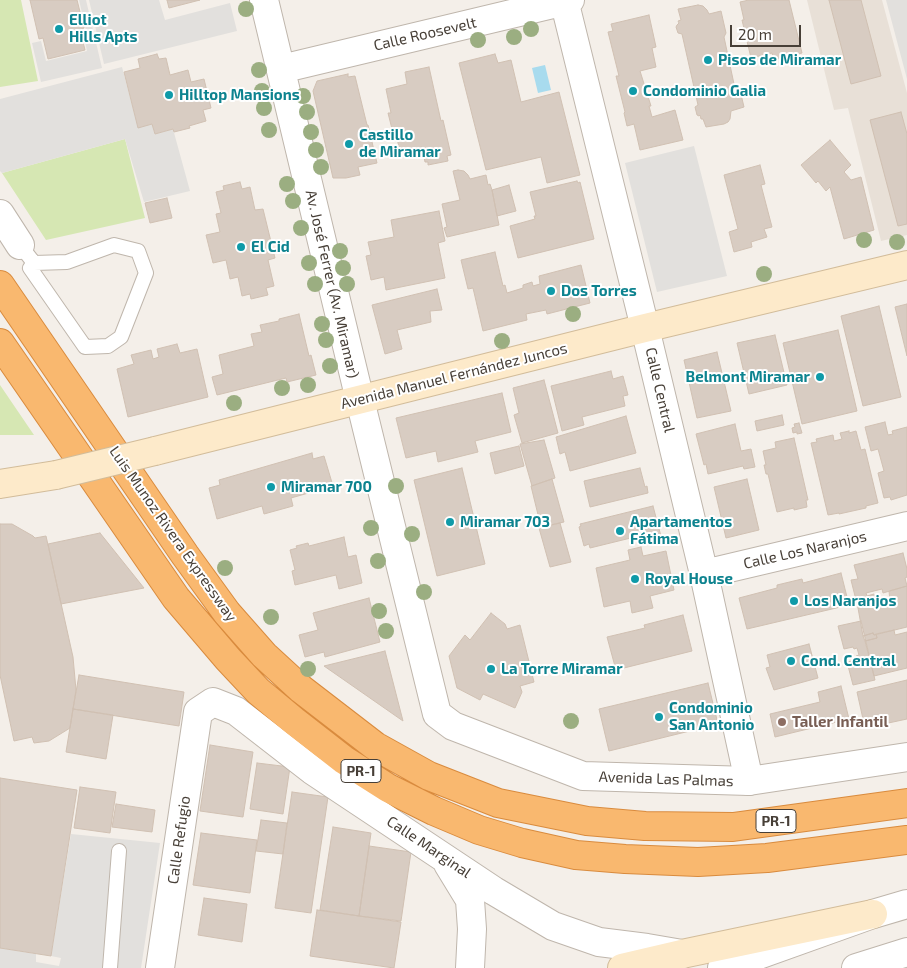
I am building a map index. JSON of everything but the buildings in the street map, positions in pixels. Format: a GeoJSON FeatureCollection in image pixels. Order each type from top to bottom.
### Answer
{"type":"FeatureCollection","features":[{"type":"Feature","properties":{"kind":"highway","name":"Luis Munoz Rivera Expressway"},"geometry":{"type":"LineString","coordinates":[[0,285],[184,555],[226,613],[264,655],[301,689],[375,746],[429,776],[498,803],[587,821],[645,826],[733,827],[907,803]]}},
{"type":"Feature","properties":{"kind":"highway","name":"Luis Munoz Rivera Expressway"},"geometry":{"type":"LineString","coordinates":[[0,343],[176,598],[228,659],[258,691],[294,721],[344,760],[388,788],[434,811],[480,830],[522,843],[576,855],[698,862],[767,858],[907,840]]}},
{"type":"Feature","properties":{"kind":"main road","name":"Avenida Manuel Fernández Juncos"},"geometry":{"type":"LineString","coordinates":[[0,484],[56,474],[155,451],[645,328],[907,265]]}},
{"type":"Feature","properties":{"kind":"main road"},"geometry":{"type":"LineString","coordinates":[[622,968],[873,914]]}},
{"type":"Feature","properties":{"kind":"street","name":"Av. José Ferrer (Av. Miramar)"},"geometry":{"type":"LineString","coordinates":[[264,0],[437,714]]}},
{"type":"Feature","properties":{"kind":"street","name":"Calle Roosevelt"},"geometry":{"type":"LineString","coordinates":[[281,69],[566,0]]}},
{"type":"Feature","properties":{"kind":"street","name":"Calle Central"},"geometry":{"type":"LineString","coordinates":[[566,0],[704,574],[749,782]]}},
{"type":"Feature","properties":{"kind":"street"},"geometry":{"type":"LineString","coordinates":[[0,214],[27,254]]}},
{"type":"Feature","properties":{"kind":"street","name":"Calle Los Naranjos"},"geometry":{"type":"LineString","coordinates":[[704,574],[907,526]]}},
{"type":"Feature","properties":{"kind":"street","name":"Calle Marginal"},"geometry":{"type":"LineString","coordinates":[[198,712],[212,702],[236,711],[312,770],[494,891],[553,926],[599,942],[682,954]]}},
{"type":"Feature","properties":{"kind":"street","name":"Calle Refugio"},"geometry":{"type":"LineString","coordinates":[[160,968],[198,712]]}},
{"type":"Feature","properties":{"kind":"street","name":"Avenida Las Palmas"},"geometry":{"type":"LineString","coordinates":[[437,714],[453,726],[583,776],[749,782],[907,757]]}},
{"type":"Feature","properties":{"kind":"street"},"geometry":{"type":"LineString","coordinates":[[443,857],[470,900],[472,929],[470,968]]}},
{"type":"Feature","properties":{"kind":"street"},"geometry":{"type":"LineString","coordinates":[[722,968],[873,914],[907,904]]}},
{"type":"Feature","properties":{"kind":"street"},"geometry":{"type":"LineString","coordinates":[[856,968],[907,952]]}},
{"type":"Feature","properties":{"kind":"lane"},"geometry":{"type":"LineString","coordinates":[[114,245],[138,251],[146,273],[121,337],[108,346],[85,348],[30,268],[27,254],[67,262],[114,245]]}},
{"type":"Feature","properties":{"kind":"lane"},"geometry":{"type":"LineString","coordinates":[[110,968],[119,851]]}},
{"type":"Feature","properties":{"kind":"shaded area"},"geometry":{"type":"Polygon","coordinates":[[[79,0],[86,0],[102,68],[41,82],[32,43],[41,41],[46,61],[87,51],[83,31],[86,30],[79,0]]]}},
{"type":"Feature","properties":{"kind":"shaded area"},"geometry":{"type":"Polygon","coordinates":[[[89,0],[159,0],[165,20],[230,3],[237,31],[104,64],[89,0]]]}},
{"type":"Feature","properties":{"kind":"shaded area"},"geometry":{"type":"Polygon","coordinates":[[[807,0],[882,0],[907,93],[907,235],[881,241],[848,108],[834,110],[807,0]]]}},
{"type":"Feature","properties":{"kind":"shaded area"},"geometry":{"type":"Polygon","coordinates":[[[886,0],[907,0],[907,79],[886,0]]]}},
{"type":"Feature","properties":{"kind":"shaded area"},"geometry":{"type":"Polygon","coordinates":[[[122,67],[138,127],[152,124],[155,134],[173,129],[190,191],[144,202],[125,139],[2,173],[0,171],[0,99],[122,67]]]}},
{"type":"Feature","properties":{"kind":"shaded area"},"geometry":{"type":"Polygon","coordinates":[[[694,146],[727,276],[657,292],[625,163],[694,146]]]}},
{"type":"Feature","properties":{"kind":"shaded area"},"geometry":{"type":"Polygon","coordinates":[[[71,834],[160,843],[141,968],[0,968],[0,948],[36,954],[36,962],[59,966],[61,958],[51,956],[71,834]]]}},
{"type":"Feature","properties":{"kind":"green space"},"geometry":{"type":"Polygon","coordinates":[[[0,0],[21,0],[38,81],[0,87],[0,0]]]}},
{"type":"Feature","properties":{"kind":"green space"},"geometry":{"type":"Polygon","coordinates":[[[125,139],[145,218],[46,240],[2,173],[125,139]]]}},
{"type":"Feature","properties":{"kind":"green space"},"geometry":{"type":"Polygon","coordinates":[[[0,385],[34,435],[0,435],[0,385]]]}},
{"type":"Feature","properties":{"kind":"water"},"geometry":{"type":"Polygon","coordinates":[[[545,65],[551,90],[538,93],[532,68],[545,65]]]}},
{"type":"Feature","properties":{"kind":"place","name":"Elliot Hills Apts"},"geometry":{"type":"Point","coordinates":[59,29]}},
{"type":"Feature","properties":{"kind":"place","name":"Pisos de Miramar"},"geometry":{"type":"Point","coordinates":[708,60]}},
{"type":"Feature","properties":{"kind":"place","name":"Condominio Galia"},"geometry":{"type":"Point","coordinates":[633,91]}},
{"type":"Feature","properties":{"kind":"place","name":"Hilltop Mansions"},"geometry":{"type":"Point","coordinates":[169,95]}},
{"type":"Feature","properties":{"kind":"place","name":"Castillo de Miramar"},"geometry":{"type":"Point","coordinates":[349,144]}},
{"type":"Feature","properties":{"kind":"place","name":"El Cid"},"geometry":{"type":"Point","coordinates":[241,247]}},
{"type":"Feature","properties":{"kind":"place","name":"Dos Torres"},"geometry":{"type":"Point","coordinates":[551,291]}},
{"type":"Feature","properties":{"kind":"place","name":"Belmont Miramar"},"geometry":{"type":"Point","coordinates":[820,377]}},
{"type":"Feature","properties":{"kind":"place","name":"Miramar 700"},"geometry":{"type":"Point","coordinates":[271,487]}},
{"type":"Feature","properties":{"kind":"place","name":"Miramar 703"},"geometry":{"type":"Point","coordinates":[450,522]}},
{"type":"Feature","properties":{"kind":"place","name":"Apartamentos Fátima"},"geometry":{"type":"Point","coordinates":[620,531]}},
{"type":"Feature","properties":{"kind":"place","name":"Royal House"},"geometry":{"type":"Point","coordinates":[635,579]}},
{"type":"Feature","properties":{"kind":"place","name":"Los Naranjos"},"geometry":{"type":"Point","coordinates":[794,601]}},
{"type":"Feature","properties":{"kind":"place","name":"Cond. Central"},"geometry":{"type":"Point","coordinates":[791,661]}},
{"type":"Feature","properties":{"kind":"place","name":"La Torre Miramar"},"geometry":{"type":"Point","coordinates":[491,669]}},
{"type":"Feature","properties":{"kind":"place","name":"Condominio San Antonio"},"geometry":{"type":"Point","coordinates":[659,717]}},
{"type":"Feature","properties":{"kind":"place","name":"Taller Infantil"},"geometry":{"type":"Point","coordinates":[782,722]}}]}
